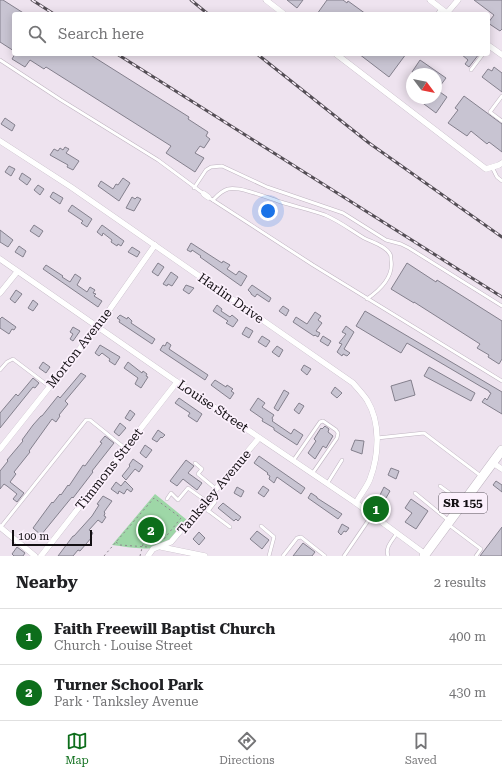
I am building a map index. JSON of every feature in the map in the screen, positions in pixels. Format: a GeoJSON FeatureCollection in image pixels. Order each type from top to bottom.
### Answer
{"type":"FeatureCollection","features":[{"type":"Feature","properties":{"kind":"main road","name":"SR 155"},"geometry":{"type":"LineString","coordinates":[[424,555],[502,450]]}},
{"type":"Feature","properties":{"kind":"street"},"geometry":{"type":"LineString","coordinates":[[266,0],[281,12]]}},
{"type":"Feature","properties":{"kind":"street"},"geometry":{"type":"LineString","coordinates":[[430,0],[445,12]]}},
{"type":"Feature","properties":{"kind":"street"},"geometry":{"type":"LineString","coordinates":[[449,12],[458,0]]}},
{"type":"Feature","properties":{"kind":"street"},"geometry":{"type":"LineString","coordinates":[[490,47],[502,56]]}},
{"type":"Feature","properties":{"kind":"street"},"geometry":{"type":"LineString","coordinates":[[339,56],[486,169],[502,163]]}},
{"type":"Feature","properties":{"kind":"street","name":"Harlin Drive"},"geometry":{"type":"LineString","coordinates":[[0,141],[71,187],[353,383],[367,401],[374,418],[377,438],[376,462],[369,481],[356,503]]}},
{"type":"Feature","properties":{"kind":"street","name":"Morton Avenue"},"geometry":{"type":"LineString","coordinates":[[0,449],[98,326],[155,245]]}},
{"type":"Feature","properties":{"kind":"street","name":"Louise Street"},"geometry":{"type":"LineString","coordinates":[[0,259],[177,382],[356,503],[424,555]]}},
{"type":"Feature","properties":{"kind":"street"},"geometry":{"type":"LineString","coordinates":[[0,293],[18,272]]}},
{"type":"Feature","properties":{"kind":"street","name":"Timmons Street"},"geometry":{"type":"LineString","coordinates":[[41,556],[177,382]]}},
{"type":"Feature","properties":{"kind":"street","name":"Tanksley Avenue"},"geometry":{"type":"LineString","coordinates":[[149,554],[153,549],[171,542],[259,438]]}},
{"type":"Feature","properties":{"kind":"street"},"geometry":{"type":"LineString","coordinates":[[493,463],[502,470]]}},
{"type":"Feature","properties":{"kind":"street"},"geometry":{"type":"LineString","coordinates":[[0,528],[35,556]]}},
{"type":"Feature","properties":{"kind":"street"},"geometry":{"type":"LineString","coordinates":[[161,547],[180,554],[205,556]]}},
{"type":"Feature","properties":{"kind":"lane"},"geometry":{"type":"LineString","coordinates":[[471,70],[482,56]]}},
{"type":"Feature","properties":{"kind":"lane"},"geometry":{"type":"LineString","coordinates":[[0,60],[158,160],[194,188],[367,298],[500,380],[502,374]]}},
{"type":"Feature","properties":{"kind":"lane"},"geometry":{"type":"LineString","coordinates":[[502,96],[490,112],[502,121]]}},
{"type":"Feature","properties":{"kind":"lane"},"geometry":{"type":"LineString","coordinates":[[194,188],[206,170],[211,166],[222,166],[267,187],[346,214],[386,240],[409,248],[502,306]]}},
{"type":"Feature","properties":{"kind":"lane"},"geometry":{"type":"LineString","coordinates":[[492,167],[497,177],[502,181]]}},
{"type":"Feature","properties":{"kind":"lane"},"geometry":{"type":"LineString","coordinates":[[209,197],[218,195],[228,189],[261,195],[324,215],[385,248],[390,254],[392,262],[389,277],[377,292],[367,298]]}},
{"type":"Feature","properties":{"kind":"lane"},"geometry":{"type":"LineString","coordinates":[[0,370],[7,362],[13,359],[50,387]]}},
{"type":"Feature","properties":{"kind":"lane"},"geometry":{"type":"LineString","coordinates":[[0,528],[86,420],[90,420],[126,449]]}},
{"type":"Feature","properties":{"kind":"lane"},"geometry":{"type":"LineString","coordinates":[[293,461],[320,422],[323,421],[336,430],[338,433],[337,438],[312,474]]}},
{"type":"Feature","properties":{"kind":"lane"},"geometry":{"type":"LineString","coordinates":[[377,438],[424,433],[482,477]]}},
{"type":"Feature","properties":{"kind":"lane"},"geometry":{"type":"LineString","coordinates":[[327,484],[342,460]]}},
{"type":"Feature","properties":{"kind":"lane"},"geometry":{"type":"LineString","coordinates":[[195,463],[202,469],[198,474],[216,489]]}},
{"type":"Feature","properties":{"kind":"lane"},"geometry":{"type":"LineString","coordinates":[[440,486],[463,503]]}},
{"type":"Feature","properties":{"kind":"lane"},"geometry":{"type":"LineString","coordinates":[[167,498],[171,493],[178,500],[188,488],[208,510],[230,528]]}},
{"type":"Feature","properties":{"kind":"lane"},"geometry":{"type":"LineString","coordinates":[[472,491],[483,500]]}},
{"type":"Feature","properties":{"kind":"lane"},"geometry":{"type":"LineString","coordinates":[[415,494],[481,549],[476,556]]}},
{"type":"Feature","properties":{"kind":"lane"},"geometry":{"type":"LineString","coordinates":[[208,510],[215,502]]}},
{"type":"Feature","properties":{"kind":"lane"},"geometry":{"type":"LineString","coordinates":[[344,556],[372,515]]}},
{"type":"Feature","properties":{"kind":"lane"},"geometry":{"type":"LineString","coordinates":[[261,526],[274,537],[269,556]]}},
{"type":"Feature","properties":{"kind":"lane"},"geometry":{"type":"LineString","coordinates":[[388,556],[387,548],[397,534]]}},
{"type":"Feature","properties":{"kind":"lane"},"geometry":{"type":"LineString","coordinates":[[283,556],[297,538],[301,537],[325,556]]}},
{"type":"Feature","properties":{"kind":"path"},"geometry":{"type":"LineString","coordinates":[[104,556],[154,498],[182,518],[162,541]]}},
{"type":"Feature","properties":{"kind":"path"},"geometry":{"type":"LineString","coordinates":[[116,542],[120,544],[150,547],[149,554]]}},
{"type":"Feature","properties":{"kind":"path"},"geometry":{"type":"LineString","coordinates":[[142,546],[143,544],[156,542]]}},
{"type":"Feature","properties":{"kind":"path"},"geometry":{"type":"LineString","coordinates":[[140,556],[142,546]]}},
{"type":"Feature","properties":{"kind":"green space"},"geometry":{"type":"Polygon","coordinates":[[[155,494],[187,520],[177,533],[170,540],[157,547],[135,548],[112,545],[155,494]]]}},
{"type":"Feature","properties":{"kind":"building"},"geometry":{"type":"Polygon","coordinates":[[[0,0],[3,0],[22,12],[12,12],[12,50],[0,42],[0,0]]]}},
{"type":"Feature","properties":{"kind":"building"},"geometry":{"type":"Polygon","coordinates":[[[287,0],[303,0],[297,8],[287,0]]]}},
{"type":"Feature","properties":{"kind":"building"},"geometry":{"type":"Polygon","coordinates":[[[327,0],[343,0],[347,3],[348,1],[363,12],[318,12],[327,0]]]}},
{"type":"Feature","properties":{"kind":"building"},"geometry":{"type":"Polygon","coordinates":[[[474,0],[502,0],[502,29],[500,31],[490,24],[490,20],[494,15],[474,0]]]}},
{"type":"Feature","properties":{"kind":"building"},"geometry":{"type":"Polygon","coordinates":[[[14,56],[92,56],[189,117],[188,119],[208,132],[206,136],[210,139],[204,148],[200,146],[195,153],[204,158],[195,172],[166,153],[171,146],[46,67],[44,69],[30,60],[25,67],[12,59],[14,56]]]}},
{"type":"Feature","properties":{"kind":"building"},"geometry":{"type":"Polygon","coordinates":[[[362,56],[405,56],[389,77],[362,56]]]}},
{"type":"Feature","properties":{"kind":"building"},"geometry":{"type":"Polygon","coordinates":[[[463,56],[477,56],[469,67],[465,64],[468,60],[463,56]]]}},
{"type":"Feature","properties":{"kind":"building"},"geometry":{"type":"Polygon","coordinates":[[[420,60],[432,68],[415,68],[420,60]]]}},
{"type":"Feature","properties":{"kind":"building"},"geometry":{"type":"Polygon","coordinates":[[[494,67],[502,73],[502,92],[482,77],[488,69],[492,71],[494,67]]]}},
{"type":"Feature","properties":{"kind":"building"},"geometry":{"type":"Polygon","coordinates":[[[442,75],[446,78],[442,83],[442,75]]]}},
{"type":"Feature","properties":{"kind":"building"},"geometry":{"type":"Polygon","coordinates":[[[442,94],[447,97],[436,113],[424,104],[442,104],[442,94]]]}},
{"type":"Feature","properties":{"kind":"building"},"geometry":{"type":"Polygon","coordinates":[[[464,96],[502,124],[502,152],[489,142],[487,144],[471,131],[467,136],[448,123],[458,110],[455,108],[464,96]]]}},
{"type":"Feature","properties":{"kind":"building"},"geometry":{"type":"Polygon","coordinates":[[[5,118],[15,125],[12,131],[1,124],[5,118]]]}},
{"type":"Feature","properties":{"kind":"building"},"geometry":{"type":"Polygon","coordinates":[[[65,147],[69,149],[66,153],[79,161],[73,170],[67,167],[68,165],[50,155],[54,149],[58,151],[60,148],[63,150],[65,147]]]}},
{"type":"Feature","properties":{"kind":"building"},"geometry":{"type":"Polygon","coordinates":[[[9,166],[15,169],[11,176],[5,172],[9,166]]]}},
{"type":"Feature","properties":{"kind":"building"},"geometry":{"type":"Polygon","coordinates":[[[22,173],[31,179],[27,185],[19,179],[22,173]]]}},
{"type":"Feature","properties":{"kind":"building"},"geometry":{"type":"Polygon","coordinates":[[[123,178],[130,183],[119,201],[98,186],[101,181],[113,189],[123,178]]]}},
{"type":"Feature","properties":{"kind":"building"},"geometry":{"type":"Polygon","coordinates":[[[38,185],[44,189],[40,195],[34,190],[38,185]]]}},
{"type":"Feature","properties":{"kind":"building"},"geometry":{"type":"Polygon","coordinates":[[[53,192],[63,198],[60,204],[50,197],[53,192]]]}},
{"type":"Feature","properties":{"kind":"building"},"geometry":{"type":"Polygon","coordinates":[[[132,197],[135,199],[137,197],[141,199],[134,211],[126,208],[132,197]]]}},
{"type":"Feature","properties":{"kind":"building"},"geometry":{"type":"Polygon","coordinates":[[[72,205],[92,219],[87,227],[81,223],[83,221],[68,211],[72,205]]]}},
{"type":"Feature","properties":{"kind":"building"},"geometry":{"type":"Polygon","coordinates":[[[34,225],[43,231],[39,237],[30,231],[34,225]]]}},
{"type":"Feature","properties":{"kind":"building"},"geometry":{"type":"Polygon","coordinates":[[[102,225],[124,241],[121,246],[118,244],[117,246],[111,242],[112,240],[103,233],[102,236],[97,232],[102,225]]]}},
{"type":"Feature","properties":{"kind":"building"},"geometry":{"type":"Polygon","coordinates":[[[0,230],[13,240],[8,247],[0,242],[0,230]]]}},
{"type":"Feature","properties":{"kind":"building"},"geometry":{"type":"Polygon","coordinates":[[[191,243],[222,263],[223,261],[230,265],[227,269],[236,275],[239,271],[247,276],[241,286],[192,250],[191,252],[187,250],[191,243]]]}},
{"type":"Feature","properties":{"kind":"building"},"geometry":{"type":"Polygon","coordinates":[[[19,246],[26,251],[23,257],[15,252],[19,246]]]}},
{"type":"Feature","properties":{"kind":"building"},"geometry":{"type":"Polygon","coordinates":[[[132,247],[140,252],[137,257],[128,252],[132,247]]]}},
{"type":"Feature","properties":{"kind":"building"},"geometry":{"type":"Polygon","coordinates":[[[158,263],[164,267],[158,276],[152,272],[158,263]]]}},
{"type":"Feature","properties":{"kind":"building"},"geometry":{"type":"Polygon","coordinates":[[[407,263],[502,321],[502,359],[499,364],[488,357],[489,355],[477,348],[480,344],[391,289],[407,263]]]}},
{"type":"Feature","properties":{"kind":"building"},"geometry":{"type":"Polygon","coordinates":[[[46,265],[70,282],[75,274],[81,278],[77,285],[87,292],[90,287],[95,290],[93,293],[96,294],[94,296],[102,301],[98,307],[43,269],[46,265]]]}},
{"type":"Feature","properties":{"kind":"building"},"geometry":{"type":"Polygon","coordinates":[[[171,272],[178,277],[172,286],[168,284],[167,286],[163,284],[171,272]]]}},
{"type":"Feature","properties":{"kind":"building"},"geometry":{"type":"Polygon","coordinates":[[[186,285],[194,288],[189,294],[183,290],[186,285]]]}},
{"type":"Feature","properties":{"kind":"building"},"geometry":{"type":"Polygon","coordinates":[[[252,285],[271,298],[269,302],[257,294],[255,297],[251,294],[248,290],[252,285]]]}},
{"type":"Feature","properties":{"kind":"building"},"geometry":{"type":"Polygon","coordinates":[[[16,290],[22,294],[15,303],[10,299],[16,290]]]}},
{"type":"Feature","properties":{"kind":"building"},"geometry":{"type":"Polygon","coordinates":[[[33,300],[38,304],[33,311],[28,308],[33,300]]]}},
{"type":"Feature","properties":{"kind":"building"},"geometry":{"type":"Polygon","coordinates":[[[217,305],[222,309],[221,311],[230,317],[232,315],[238,320],[233,327],[226,323],[228,321],[213,311],[217,305]]]}},
{"type":"Feature","properties":{"kind":"building"},"geometry":{"type":"Polygon","coordinates":[[[283,306],[289,310],[286,316],[279,311],[283,306]]]}},
{"type":"Feature","properties":{"kind":"building"},"geometry":{"type":"Polygon","coordinates":[[[365,311],[502,392],[502,414],[482,402],[485,398],[487,400],[491,393],[489,391],[407,343],[401,353],[356,326],[365,311]]]}},
{"type":"Feature","properties":{"kind":"building"},"geometry":{"type":"Polygon","coordinates":[[[315,312],[321,316],[318,320],[322,323],[316,331],[320,333],[318,337],[315,335],[314,336],[293,322],[296,317],[307,324],[315,312]]]}},
{"type":"Feature","properties":{"kind":"building"},"geometry":{"type":"Polygon","coordinates":[[[120,315],[127,319],[128,317],[132,321],[131,323],[155,339],[152,344],[119,322],[120,320],[117,318],[120,315]]]}},
{"type":"Feature","properties":{"kind":"building"},"geometry":{"type":"Polygon","coordinates":[[[2,317],[16,327],[14,330],[12,329],[9,334],[0,328],[0,319],[2,317]]]}},
{"type":"Feature","properties":{"kind":"building"},"geometry":{"type":"Polygon","coordinates":[[[346,326],[354,332],[344,349],[350,353],[347,356],[343,354],[342,356],[337,352],[342,344],[339,343],[346,334],[342,332],[346,326]]]}},
{"type":"Feature","properties":{"kind":"building"},"geometry":{"type":"Polygon","coordinates":[[[73,327],[80,331],[73,341],[70,339],[73,334],[70,332],[73,327]]]}},
{"type":"Feature","properties":{"kind":"building"},"geometry":{"type":"Polygon","coordinates":[[[246,327],[253,331],[249,338],[242,334],[246,327]]]}},
{"type":"Feature","properties":{"kind":"building"},"geometry":{"type":"Polygon","coordinates":[[[262,336],[270,341],[266,347],[258,342],[262,336]]]}},
{"type":"Feature","properties":{"kind":"building"},"geometry":{"type":"Polygon","coordinates":[[[323,336],[331,341],[328,346],[320,341],[323,336]]]}},
{"type":"Feature","properties":{"kind":"building"},"geometry":{"type":"Polygon","coordinates":[[[167,342],[171,345],[169,349],[208,375],[205,380],[160,350],[167,342]]]}},
{"type":"Feature","properties":{"kind":"building"},"geometry":{"type":"Polygon","coordinates":[[[100,345],[120,357],[115,365],[102,353],[99,356],[95,353],[100,345]]]}},
{"type":"Feature","properties":{"kind":"building"},"geometry":{"type":"Polygon","coordinates":[[[277,346],[283,350],[279,357],[272,352],[277,346]]]}},
{"type":"Feature","properties":{"kind":"building"},"geometry":{"type":"Polygon","coordinates":[[[43,362],[50,367],[46,373],[39,368],[43,362]]]}},
{"type":"Feature","properties":{"kind":"building"},"geometry":{"type":"Polygon","coordinates":[[[128,362],[142,373],[143,371],[147,374],[146,376],[148,377],[141,388],[135,384],[138,378],[124,368],[128,362]]]}},
{"type":"Feature","properties":{"kind":"building"},"geometry":{"type":"Polygon","coordinates":[[[304,365],[311,369],[307,375],[301,370],[304,365]]]}},
{"type":"Feature","properties":{"kind":"building"},"geometry":{"type":"Polygon","coordinates":[[[429,367],[475,393],[471,401],[424,376],[429,367]]]}},
{"type":"Feature","properties":{"kind":"building"},"geometry":{"type":"Polygon","coordinates":[[[81,373],[86,376],[65,401],[68,404],[59,415],[60,416],[56,422],[52,419],[29,451],[30,452],[14,472],[16,474],[10,482],[24,493],[17,502],[13,499],[17,494],[7,486],[4,484],[0,489],[0,471],[23,441],[22,440],[33,425],[58,396],[60,398],[81,373]]]}},
{"type":"Feature","properties":{"kind":"building"},"geometry":{"type":"Polygon","coordinates":[[[33,378],[39,383],[35,388],[33,387],[0,428],[0,413],[16,394],[18,396],[33,378]]]}},
{"type":"Feature","properties":{"kind":"building"},"geometry":{"type":"Polygon","coordinates":[[[215,380],[226,387],[227,385],[233,389],[231,391],[234,393],[230,399],[211,385],[215,380]]]}},
{"type":"Feature","properties":{"kind":"building"},"geometry":{"type":"Polygon","coordinates":[[[411,380],[415,395],[395,401],[391,386],[411,380]]]}},
{"type":"Feature","properties":{"kind":"building"},"geometry":{"type":"Polygon","coordinates":[[[335,387],[342,393],[337,398],[331,393],[335,387]]]}},
{"type":"Feature","properties":{"kind":"building"},"geometry":{"type":"Polygon","coordinates":[[[284,390],[289,393],[278,411],[274,408],[284,390]]]}},
{"type":"Feature","properties":{"kind":"building"},"geometry":{"type":"Polygon","coordinates":[[[179,398],[202,414],[197,422],[188,416],[190,413],[175,403],[179,398]]]}},
{"type":"Feature","properties":{"kind":"building"},"geometry":{"type":"Polygon","coordinates":[[[258,398],[265,403],[262,407],[274,415],[272,421],[291,434],[294,429],[303,435],[297,445],[274,430],[274,428],[262,421],[263,419],[250,410],[258,398]]]}},
{"type":"Feature","properties":{"kind":"building"},"geometry":{"type":"Polygon","coordinates":[[[299,403],[304,406],[299,414],[294,410],[299,403]]]}},
{"type":"Feature","properties":{"kind":"building"},"geometry":{"type":"Polygon","coordinates":[[[130,410],[135,414],[130,421],[125,418],[130,410]]]}},
{"type":"Feature","properties":{"kind":"building"},"geometry":{"type":"Polygon","coordinates":[[[120,423],[126,428],[119,436],[114,432],[120,423]]]}},
{"type":"Feature","properties":{"kind":"building"},"geometry":{"type":"Polygon","coordinates":[[[325,426],[329,429],[328,432],[333,436],[326,448],[323,446],[315,459],[308,453],[316,441],[314,439],[321,428],[322,429],[325,426]]]}},
{"type":"Feature","properties":{"kind":"building"},"geometry":{"type":"Polygon","coordinates":[[[158,430],[165,435],[157,442],[152,439],[158,430]]]}},
{"type":"Feature","properties":{"kind":"building"},"geometry":{"type":"Polygon","coordinates":[[[105,436],[114,443],[73,498],[72,497],[41,535],[33,528],[52,502],[53,503],[60,494],[61,495],[68,485],[69,486],[83,465],[85,466],[102,443],[100,442],[105,436]]]}},
{"type":"Feature","properties":{"kind":"building"},"geometry":{"type":"Polygon","coordinates":[[[355,440],[364,441],[362,454],[351,450],[355,440]]]}},
{"type":"Feature","properties":{"kind":"building"},"geometry":{"type":"Polygon","coordinates":[[[145,445],[152,450],[146,458],[140,453],[145,445]]]}},
{"type":"Feature","properties":{"kind":"building"},"geometry":{"type":"Polygon","coordinates":[[[259,456],[305,488],[301,494],[277,477],[274,483],[269,479],[270,476],[267,474],[268,473],[254,463],[259,456]]]}},
{"type":"Feature","properties":{"kind":"building"},"geometry":{"type":"Polygon","coordinates":[[[133,459],[143,466],[139,472],[135,469],[126,480],[122,476],[130,466],[129,465],[133,459]]]}},
{"type":"Feature","properties":{"kind":"building"},"geometry":{"type":"Polygon","coordinates":[[[186,460],[194,466],[188,473],[202,483],[197,490],[183,479],[177,486],[170,481],[186,460]]]}},
{"type":"Feature","properties":{"kind":"building"},"geometry":{"type":"Polygon","coordinates":[[[391,468],[399,471],[396,479],[388,475],[391,468]]]}},
{"type":"Feature","properties":{"kind":"building"},"geometry":{"type":"Polygon","coordinates":[[[125,481],[133,489],[131,492],[127,489],[124,494],[119,491],[118,494],[111,489],[116,482],[121,486],[125,481]]]}},
{"type":"Feature","properties":{"kind":"building"},"geometry":{"type":"Polygon","coordinates":[[[496,481],[502,485],[502,492],[493,485],[496,481]]]}},
{"type":"Feature","properties":{"kind":"building"},"geometry":{"type":"Polygon","coordinates":[[[263,486],[269,490],[264,497],[258,493],[263,486]]]}},
{"type":"Feature","properties":{"kind":"building"},"geometry":{"type":"Polygon","coordinates":[[[237,487],[244,491],[241,497],[234,493],[237,487]]]}},
{"type":"Feature","properties":{"kind":"building"},"geometry":{"type":"Polygon","coordinates":[[[384,487],[390,491],[386,498],[380,495],[384,487]]]}},
{"type":"Feature","properties":{"kind":"building"},"geometry":{"type":"Polygon","coordinates":[[[311,493],[342,514],[338,519],[308,498],[311,493]]]}},
{"type":"Feature","properties":{"kind":"building"},"geometry":{"type":"Polygon","coordinates":[[[103,496],[112,501],[104,512],[104,516],[106,517],[102,523],[98,520],[89,530],[93,533],[91,536],[92,537],[80,551],[78,550],[73,556],[58,556],[73,536],[92,516],[99,505],[97,504],[103,496]]]}},
{"type":"Feature","properties":{"kind":"building"},"geometry":{"type":"Polygon","coordinates":[[[411,499],[428,511],[416,529],[405,522],[412,513],[405,508],[411,499]]]}},
{"type":"Feature","properties":{"kind":"building"},"geometry":{"type":"Polygon","coordinates":[[[223,503],[241,517],[238,521],[236,519],[234,521],[218,508],[223,503]]]}},
{"type":"Feature","properties":{"kind":"building"},"geometry":{"type":"Polygon","coordinates":[[[342,524],[349,528],[341,535],[338,532],[342,524]]]}},
{"type":"Feature","properties":{"kind":"building"},"geometry":{"type":"Polygon","coordinates":[[[502,527],[502,556],[480,556],[502,527]]]}},
{"type":"Feature","properties":{"kind":"building"},"geometry":{"type":"Polygon","coordinates":[[[257,531],[269,540],[262,549],[250,539],[257,531]]]}},
{"type":"Feature","properties":{"kind":"building"},"geometry":{"type":"Polygon","coordinates":[[[199,532],[205,538],[199,545],[193,539],[199,532]]]}},
{"type":"Feature","properties":{"kind":"building"},"geometry":{"type":"Polygon","coordinates":[[[303,543],[315,552],[312,556],[293,556],[303,543]]]}},
{"type":"Feature","properties":{"kind":"building"},"geometry":{"type":"Polygon","coordinates":[[[17,547],[25,553],[23,556],[14,556],[12,554],[17,547]]]}},
{"type":"Feature","properties":{"kind":"railway"},"geometry":{"type":"LineString","coordinates":[[32,0],[51,12]]}},
{"type":"Feature","properties":{"kind":"railway"},"geometry":{"type":"LineString","coordinates":[[191,0],[206,12]]}},
{"type":"Feature","properties":{"kind":"railway"},"geometry":{"type":"LineString","coordinates":[[120,56],[502,297]]}},
{"type":"Feature","properties":{"kind":"railway"},"geometry":{"type":"LineString","coordinates":[[260,56],[369,143],[502,237]]}},
{"type":"Feature","properties":{"kind":"place","name":"Faith Freewill Baptist Church"},"geometry":{"type":"Point","coordinates":[376,509]}},
{"type":"Feature","properties":{"kind":"place","name":"Turner School Park"},"geometry":{"type":"Point","coordinates":[151,530]}}]}
